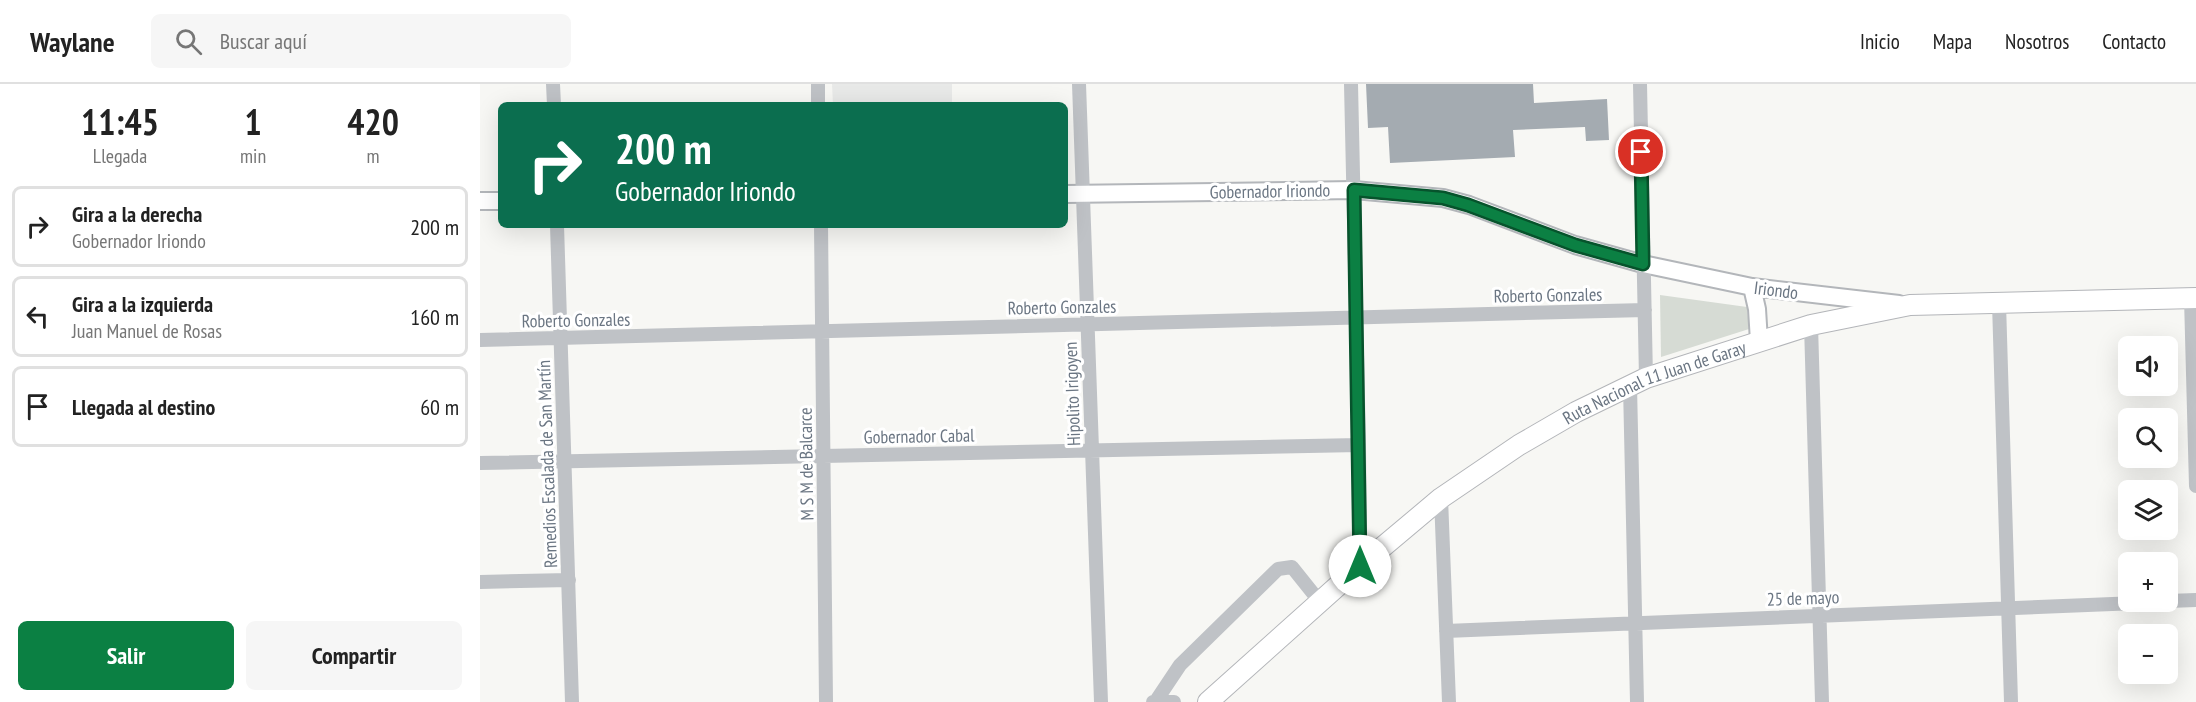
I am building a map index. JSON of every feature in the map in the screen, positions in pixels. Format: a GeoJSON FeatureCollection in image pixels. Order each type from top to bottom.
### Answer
{"type":"FeatureCollection","features":[{"type":"Feature","properties":{"kind":"highway","name":"Ruta Nacional 11 Juan de Garay"},"geometry":{"type":"LineString","coordinates":[[1208,702],[1360,566],[1441,498],[1519,445],[1576,412],[1638,382],[1811,325],[1910,305],[2193,298]]}},
{"type":"Feature","properties":{"kind":"main road","name":"Gobernador Iriondo"},"geometry":{"type":"LineString","coordinates":[[1073,194],[1354,190],[1443,198],[1575,245],[1643,264]]}},
{"type":"Feature","properties":{"kind":"main road"},"geometry":{"type":"LineString","coordinates":[[480,201],[498,201]]}},
{"type":"Feature","properties":{"kind":"main road","name":"Iriondo"},"geometry":{"type":"LineString","coordinates":[[1643,264],[1752,287],[1910,305]]}},
{"type":"Feature","properties":{"kind":"main road"},"geometry":{"type":"LineString","coordinates":[[1752,287],[1757,309],[1759,341]]}},
{"type":"Feature","properties":{"kind":"street"},"geometry":{"type":"LineString","coordinates":[[553,84],[554,102]]}},
{"type":"Feature","properties":{"kind":"street"},"geometry":{"type":"LineString","coordinates":[[818,84],[818,102]]}},
{"type":"Feature","properties":{"kind":"street","name":"Hipolito Irigoyen"},"geometry":{"type":"LineString","coordinates":[[1079,84],[1073,194],[1087,325],[1101,702]]}},
{"type":"Feature","properties":{"kind":"street"},"geometry":{"type":"LineString","coordinates":[[1351,84],[1360,566]]}},
{"type":"Feature","properties":{"kind":"street"},"geometry":{"type":"LineString","coordinates":[[1637,702],[1635,623],[1638,382],[1645,310],[1640,84]]}},
{"type":"Feature","properties":{"kind":"street","name":"Remedios Escalada de San Martín"},"geometry":{"type":"LineString","coordinates":[[557,228],[572,702]]}},
{"type":"Feature","properties":{"kind":"street","name":"M S M de Balcarce"},"geometry":{"type":"LineString","coordinates":[[821,228],[826,702]]}},
{"type":"Feature","properties":{"kind":"street"},"geometry":{"type":"LineString","coordinates":[[2193,298],[2196,486]]}},
{"type":"Feature","properties":{"kind":"street"},"geometry":{"type":"LineString","coordinates":[[1999,303],[2011,702]]}},
{"type":"Feature","properties":{"kind":"street","name":"Roberto Gonzales"},"geometry":{"type":"LineString","coordinates":[[480,340],[1645,310]]}},
{"type":"Feature","properties":{"kind":"street"},"geometry":{"type":"LineString","coordinates":[[1811,325],[1822,702]]}},
{"type":"Feature","properties":{"kind":"street","name":"Gobernador Cabal"},"geometry":{"type":"LineString","coordinates":[[480,463],[1359,444]]}},
{"type":"Feature","properties":{"kind":"street"},"geometry":{"type":"LineString","coordinates":[[1441,498],[1449,702]]}},
{"type":"Feature","properties":{"kind":"street"},"geometry":{"type":"LineString","coordinates":[[1155,701],[1180,665],[1278,568],[1292,567],[1320,602]]}},
{"type":"Feature","properties":{"kind":"street"},"geometry":{"type":"LineString","coordinates":[[480,582],[569,580]]}},
{"type":"Feature","properties":{"kind":"street"},"geometry":{"type":"LineString","coordinates":[[2178,601],[2196,600]]}},
{"type":"Feature","properties":{"kind":"street","name":"25 de mayo"},"geometry":{"type":"LineString","coordinates":[[1446,631],[2118,604]]}},
{"type":"Feature","properties":{"kind":"street"},"geometry":{"type":"LineString","coordinates":[[1155,701],[1174,702]]}},
{"type":"Feature","properties":{"kind":"shaded area"},"geometry":{"type":"Polygon","coordinates":[[[832,84],[952,84],[952,102],[833,102],[832,84]]]}},
{"type":"Feature","properties":{"kind":"shaded area"},"geometry":{"type":"Polygon","coordinates":[[[1660,295],[1747,307],[1749,329],[1661,357],[1660,295]]]}},
{"type":"Feature","properties":{"kind":"building"},"geometry":{"type":"Polygon","coordinates":[[[1366,84],[1533,84],[1534,103],[1607,99],[1609,140],[1586,141],[1585,127],[1513,130],[1515,157],[1390,163],[1388,127],[1368,128],[1366,84]]]}},
{"type":"Feature","properties":{"kind":"route"},"geometry":{"type":"LineString","coordinates":[[1360,566],[1354,190],[1443,198],[1575,245],[1643,264],[1641,152]]}}]}
